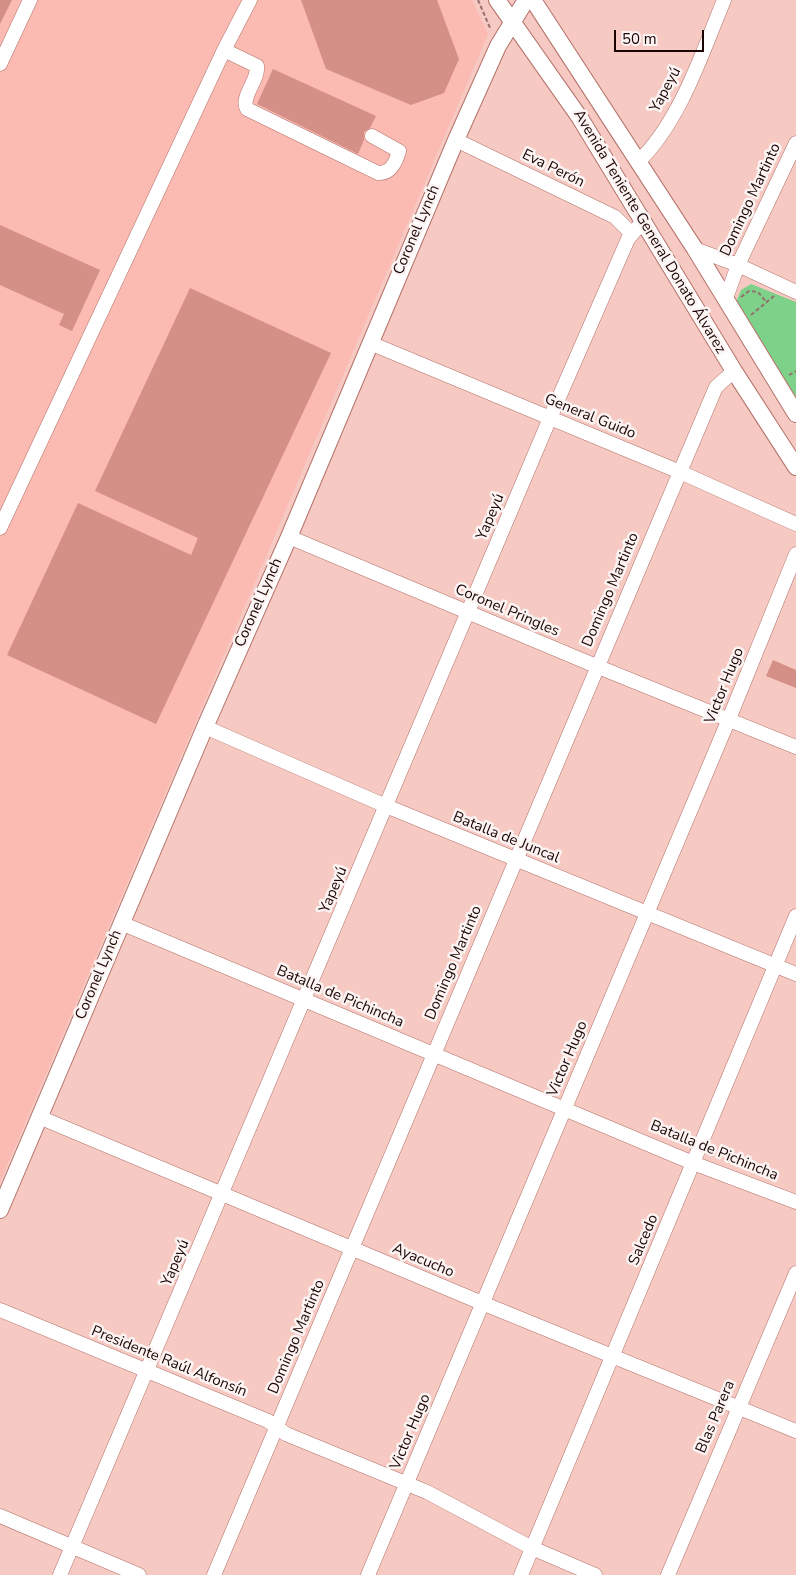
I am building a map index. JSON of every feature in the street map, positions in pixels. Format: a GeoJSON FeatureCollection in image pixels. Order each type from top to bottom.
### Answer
{"type":"FeatureCollection","features":[{"type":"Feature","properties":{"kind":"main road","name":"Avenida Teniente General Donato Álvarez"},"geometry":{"type":"LineString","coordinates":[[497,0],[580,118],[631,203],[637,227],[796,467]]}},
{"type":"Feature","properties":{"kind":"main road","name":"Coronel Lynch"},"geometry":{"type":"LineString","coordinates":[[0,1210],[205,727],[289,537],[456,140],[498,46],[526,0]]}},
{"type":"Feature","properties":{"kind":"main road","name":"Avenida Teniente General Donato Álvarez"},"geometry":{"type":"LineString","coordinates":[[533,0],[695,249],[796,414]]}},
{"type":"Feature","properties":{"kind":"street"},"geometry":{"type":"LineString","coordinates":[[0,64],[30,0]]}},
{"type":"Feature","properties":{"kind":"street"},"geometry":{"type":"LineString","coordinates":[[0,528],[224,50],[250,0]]}},
{"type":"Feature","properties":{"kind":"street","name":"Yapeyú"},"geometry":{"type":"LineString","coordinates":[[638,162],[658,140],[689,83],[724,0]]}},
{"type":"Feature","properties":{"kind":"street"},"geometry":{"type":"LineString","coordinates":[[224,50],[257,66],[258,72],[245,102],[247,109],[383,174],[391,169],[398,151],[372,136]]}},
{"type":"Feature","properties":{"kind":"street","name":"Eva Perón"},"geometry":{"type":"LineString","coordinates":[[456,140],[637,227]]}},
{"type":"Feature","properties":{"kind":"street","name":"Domingo Martinto"},"geometry":{"type":"LineString","coordinates":[[726,298],[738,265],[796,143]]}},
{"type":"Feature","properties":{"kind":"street"},"geometry":{"type":"LineString","coordinates":[[615,217],[622,214],[631,203]]}},
{"type":"Feature","properties":{"kind":"street","name":"Yapeyú"},"geometry":{"type":"LineString","coordinates":[[60,1575],[223,1195],[550,418],[637,227]]}},
{"type":"Feature","properties":{"kind":"street"},"geometry":{"type":"LineString","coordinates":[[695,249],[738,265],[796,292]]}},
{"type":"Feature","properties":{"kind":"street","name":"General Guido"},"geometry":{"type":"LineString","coordinates":[[370,342],[680,472],[796,524]]}},
{"type":"Feature","properties":{"kind":"street","name":"Domingo Martinto"},"geometry":{"type":"LineString","coordinates":[[214,1575],[434,1054],[514,859],[716,387],[734,371]]}},
{"type":"Feature","properties":{"kind":"street","name":"Coronel Pringles"},"geometry":{"type":"LineString","coordinates":[[289,537],[796,748]]}},
{"type":"Feature","properties":{"kind":"street","name":"Victor Hugo"},"geometry":{"type":"LineString","coordinates":[[368,1575],[646,913],[730,719],[796,554]]}},
{"type":"Feature","properties":{"kind":"street","name":"Batalla de Juncal"},"geometry":{"type":"LineString","coordinates":[[205,727],[386,806],[796,974]]}},
{"type":"Feature","properties":{"kind":"street","name":"Salcedo"},"geometry":{"type":"LineString","coordinates":[[521,1575],[796,916]]}},
{"type":"Feature","properties":{"kind":"street","name":"Batalla de Pichincha"},"geometry":{"type":"LineString","coordinates":[[121,924],[693,1163],[796,1202]]}},
{"type":"Feature","properties":{"kind":"street","name":"Ayacucho"},"geometry":{"type":"LineString","coordinates":[[39,1117],[482,1303],[796,1431]]}},
{"type":"Feature","properties":{"kind":"street","name":"Blas Parera"},"geometry":{"type":"LineString","coordinates":[[668,1575],[796,1273]]}},
{"type":"Feature","properties":{"kind":"street","name":"Presidente Raúl Alfonsín"},"geometry":{"type":"LineString","coordinates":[[0,1310],[268,1421],[286,1434],[407,1483],[532,1548],[595,1575]]}},
{"type":"Feature","properties":{"kind":"street"},"geometry":{"type":"LineString","coordinates":[[0,1516],[139,1575]]}},
{"type":"Feature","properties":{"kind":"path"},"geometry":{"type":"LineString","coordinates":[[742,305],[741,297],[750,290],[758,292],[767,303]]}},
{"type":"Feature","properties":{"kind":"path"},"geometry":{"type":"LineString","coordinates":[[745,311],[749,317],[776,295]]}},
{"type":"Feature","properties":{"kind":"path"},"geometry":{"type":"LineString","coordinates":[[788,376],[796,371]]}},
{"type":"Feature","properties":{"kind":"shaded area"},"geometry":{"type":"Polygon","coordinates":[[[0,0],[472,0],[488,34],[0,1182],[0,0]]]}},
{"type":"Feature","properties":{"kind":"green space"},"geometry":{"type":"Polygon","coordinates":[[[751,284],[796,302],[796,399],[736,302],[741,290],[751,284]]]}},
{"type":"Feature","properties":{"kind":"building"},"geometry":{"type":"Polygon","coordinates":[[[0,0],[12,0],[0,24],[0,0]]]}},
{"type":"Feature","properties":{"kind":"building"},"geometry":{"type":"Polygon","coordinates":[[[301,0],[437,0],[459,59],[444,93],[411,105],[326,69],[301,0]]]}},
{"type":"Feature","properties":{"kind":"building"},"geometry":{"type":"Polygon","coordinates":[[[273,69],[376,116],[370,128],[364,132],[364,140],[358,154],[257,104],[273,69]]]}},
{"type":"Feature","properties":{"kind":"building"},"geometry":{"type":"Polygon","coordinates":[[[0,225],[100,270],[72,331],[59,325],[64,314],[0,285],[0,225]]]}},
{"type":"Feature","properties":{"kind":"building"},"geometry":{"type":"Polygon","coordinates":[[[190,288],[331,353],[156,724],[7,655],[78,503],[191,555],[198,538],[95,491],[190,288]]]}},
{"type":"Feature","properties":{"kind":"building"},"geometry":{"type":"Polygon","coordinates":[[[773,660],[796,670],[796,688],[766,676],[773,660]]]}}]}
